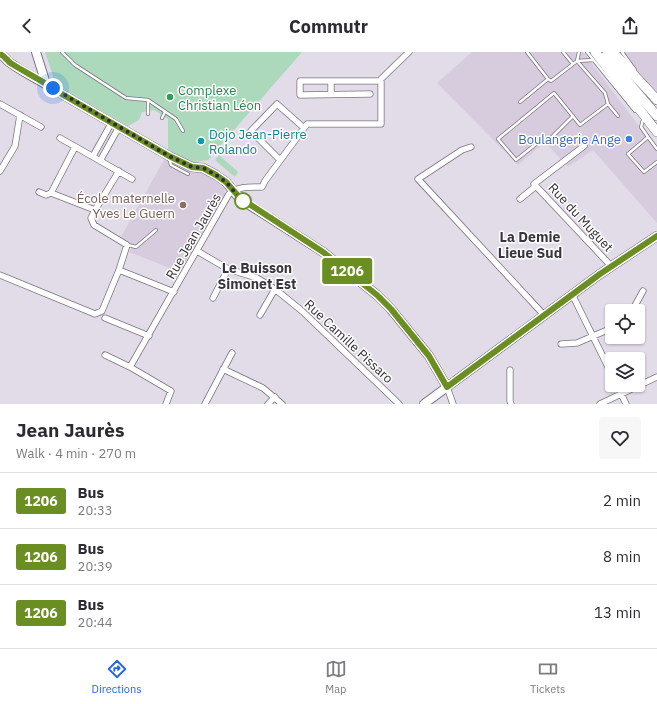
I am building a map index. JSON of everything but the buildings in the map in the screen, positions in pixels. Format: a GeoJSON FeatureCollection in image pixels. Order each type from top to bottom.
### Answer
{"type":"FeatureCollection","features":[{"type":"Feature","properties":{"kind":"main road"},"geometry":{"type":"LineString","coordinates":[[602,52],[657,116]]}},
{"type":"Feature","properties":{"kind":"main road"},"geometry":{"type":"LineString","coordinates":[[608,52],[657,112]]}},
{"type":"Feature","properties":{"kind":"main road"},"geometry":{"type":"LineString","coordinates":[[613,52],[655,98]]}},
{"type":"Feature","properties":{"kind":"main road"},"geometry":{"type":"LineString","coordinates":[[594,56],[657,133]]}},
{"type":"Feature","properties":{"kind":"street"},"geometry":{"type":"LineString","coordinates":[[36,52],[46,84]]}},
{"type":"Feature","properties":{"kind":"street"},"geometry":{"type":"LineString","coordinates":[[233,191],[247,187],[262,187],[307,124],[381,124],[381,81],[383,77],[409,52]]}},
{"type":"Feature","properties":{"kind":"street"},"geometry":{"type":"LineString","coordinates":[[0,54],[8,62],[34,78],[169,156],[192,167],[203,168],[226,182],[240,198],[313,245],[377,295],[391,309],[429,356],[447,387],[453,404]]}},
{"type":"Feature","properties":{"kind":"street"},"geometry":{"type":"LineString","coordinates":[[34,78],[40,75],[42,71]]}},
{"type":"Feature","properties":{"kind":"street"},"geometry":{"type":"LineString","coordinates":[[370,94],[300,95],[300,81],[381,81]]}},
{"type":"Feature","properties":{"kind":"street"},"geometry":{"type":"LineString","coordinates":[[331,81],[331,94]]}},
{"type":"Feature","properties":{"kind":"street"},"geometry":{"type":"LineString","coordinates":[[0,104],[41,128]]}},
{"type":"Feature","properties":{"kind":"street"},"geometry":{"type":"LineString","coordinates":[[280,160],[251,131],[277,104],[304,128]]}},
{"type":"Feature","properties":{"kind":"street"},"geometry":{"type":"LineString","coordinates":[[0,170],[15,146],[20,115]]}},
{"type":"Feature","properties":{"kind":"street"},"geometry":{"type":"LineString","coordinates":[[93,156],[115,124]]}},
{"type":"Feature","properties":{"kind":"street"},"geometry":{"type":"LineString","coordinates":[[100,161],[115,124]]}},
{"type":"Feature","properties":{"kind":"street"},"geometry":{"type":"LineString","coordinates":[[60,138],[132,179]]}},
{"type":"Feature","properties":{"kind":"street"},"geometry":{"type":"LineString","coordinates":[[520,199],[535,185],[584,146]]}},
{"type":"Feature","properties":{"kind":"street"},"geometry":{"type":"LineString","coordinates":[[51,193],[75,147]]}},
{"type":"Feature","properties":{"kind":"street"},"geometry":{"type":"LineString","coordinates":[[471,147],[462,150],[418,179],[544,315]]}},
{"type":"Feature","properties":{"kind":"street"},"geometry":{"type":"LineString","coordinates":[[0,275],[95,314],[102,311],[119,270],[127,245],[94,225],[91,218],[119,171]]}},
{"type":"Feature","properties":{"kind":"street","name":"Rue du Muguet"},"geometry":{"type":"LineString","coordinates":[[535,185],[612,267]]}},
{"type":"Feature","properties":{"kind":"street","name":"Rue Jean Jaurès"},"geometry":{"type":"LineString","coordinates":[[130,368],[227,198],[233,191]]}},
{"type":"Feature","properties":{"kind":"street"},"geometry":{"type":"LineString","coordinates":[[39,192],[46,195],[51,193],[95,210]]}},
{"type":"Feature","properties":{"kind":"street"},"geometry":{"type":"LineString","coordinates":[[424,404],[572,294],[657,236]]}},
{"type":"Feature","properties":{"kind":"street","name":"Rue Camille Pissaro"},"geometry":{"type":"LineString","coordinates":[[197,251],[228,269],[257,278],[275,289],[302,311],[399,404]]}},
{"type":"Feature","properties":{"kind":"street"},"geometry":{"type":"LineString","coordinates":[[213,298],[228,269]]}},
{"type":"Feature","properties":{"kind":"street","name":"Rue Jean Jaurès"},"geometry":{"type":"LineString","coordinates":[[119,270],[174,292]]}},
{"type":"Feature","properties":{"kind":"street"},"geometry":{"type":"LineString","coordinates":[[260,315],[275,289]]}},
{"type":"Feature","properties":{"kind":"street"},"geometry":{"type":"LineString","coordinates":[[636,304],[643,291]]}},
{"type":"Feature","properties":{"kind":"street"},"geometry":{"type":"LineString","coordinates":[[572,294],[605,361]]}},
{"type":"Feature","properties":{"kind":"street"},"geometry":{"type":"LineString","coordinates":[[105,318],[149,336]]}},
{"type":"Feature","properties":{"kind":"street"},"geometry":{"type":"LineString","coordinates":[[560,344],[577,343],[605,331]]}},
{"type":"Feature","properties":{"kind":"street"},"geometry":{"type":"LineString","coordinates":[[205,404],[232,353]]}},
{"type":"Feature","properties":{"kind":"street"},"geometry":{"type":"LineString","coordinates":[[105,355],[171,391],[166,404]]}},
{"type":"Feature","properties":{"kind":"street"},"geometry":{"type":"LineString","coordinates":[[223,369],[263,388],[282,404]]}},
{"type":"Feature","properties":{"kind":"street"},"geometry":{"type":"LineString","coordinates":[[510,370],[511,404]]}},
{"type":"Feature","properties":{"kind":"street"},"geometry":{"type":"LineString","coordinates":[[600,404],[657,377]]}},
{"type":"Feature","properties":{"kind":"street"},"geometry":{"type":"LineString","coordinates":[[621,394],[626,404]]}},
{"type":"Feature","properties":{"kind":"street"},"geometry":{"type":"LineString","coordinates":[[268,404],[275,397]]}},
{"type":"Feature","properties":{"kind":"lane"},"geometry":{"type":"LineString","coordinates":[[62,52],[75,65],[126,98],[148,100],[176,119],[183,130]]}},
{"type":"Feature","properties":{"kind":"lane"},"geometry":{"type":"LineString","coordinates":[[527,52],[551,82],[577,61],[594,56]]}},
{"type":"Feature","properties":{"kind":"lane"},"geometry":{"type":"LineString","coordinates":[[563,52],[573,64]]}},
{"type":"Feature","properties":{"kind":"lane"},"geometry":{"type":"LineString","coordinates":[[577,61],[579,52]]}},
{"type":"Feature","properties":{"kind":"lane"},"geometry":{"type":"LineString","coordinates":[[587,52],[594,56],[638,114]]}},
{"type":"Feature","properties":{"kind":"lane"},"geometry":{"type":"LineString","coordinates":[[622,52],[655,98]]}},
{"type":"Feature","properties":{"kind":"lane"},"geometry":{"type":"LineString","coordinates":[[577,61],[605,93],[608,104],[618,116]]}},
{"type":"Feature","properties":{"kind":"lane"},"geometry":{"type":"LineString","coordinates":[[520,102],[548,79]]}},
{"type":"Feature","properties":{"kind":"lane"},"geometry":{"type":"LineString","coordinates":[[573,116],[549,140],[541,140],[516,160],[498,139],[554,93],[573,116],[580,125],[608,104]]}},
{"type":"Feature","properties":{"kind":"lane"},"geometry":{"type":"LineString","coordinates":[[148,100],[148,114]]}},
{"type":"Feature","properties":{"kind":"lane"},"geometry":{"type":"LineString","coordinates":[[162,118],[165,112]]}},
{"type":"Feature","properties":{"kind":"lane"},"geometry":{"type":"LineString","coordinates":[[657,133],[643,120],[641,127],[657,149]]}},
{"type":"Feature","properties":{"kind":"lane"},"geometry":{"type":"LineString","coordinates":[[648,137],[628,154],[644,172],[657,162]]}},
{"type":"Feature","properties":{"kind":"lane"},"geometry":{"type":"LineString","coordinates":[[169,156],[171,165],[188,174]]}},
{"type":"Feature","properties":{"kind":"lane"},"geometry":{"type":"LineString","coordinates":[[127,245],[136,247],[156,230]]}},
{"type":"Feature","properties":{"kind":"shaded area"},"geometry":{"type":"Polygon","coordinates":[[[472,52],[583,52],[657,150],[657,223],[593,150],[568,167],[545,142],[518,165],[437,83],[472,52]]]}},
{"type":"Feature","properties":{"kind":"shaded area"},"geometry":{"type":"Polygon","coordinates":[[[608,52],[657,52],[657,93],[608,52]]]}},
{"type":"Feature","properties":{"kind":"shaded area"},"geometry":{"type":"Polygon","coordinates":[[[165,158],[190,171],[202,173],[223,185],[225,193],[180,272],[129,252],[133,245],[121,237],[165,158]]]}},
{"type":"Feature","properties":{"kind":"green space","name":"Complexe Christian Léon"},"geometry":{"type":"Polygon","coordinates":[[[45,52],[302,52],[208,160],[193,162],[168,150],[168,119],[154,110],[142,112],[139,120],[128,126],[56,85],[45,52]]]}},
{"type":"Feature","properties":{"kind":"green space"},"geometry":{"type":"Polygon","coordinates":[[[219,155],[238,172],[235,177],[215,160],[219,155]]]}},
{"type":"Feature","properties":{"kind":"bus line","name":"1206"},"geometry":{"type":"LineString","coordinates":[[0,54],[8,62],[34,78],[169,156],[192,167],[203,168],[216,175],[226,182],[240,198],[323,252],[377,295],[391,309],[429,356],[447,387],[600,274],[657,236]]}},
{"type":"Feature","properties":{"kind":"place","name":"Complexe Christian Léon"},"geometry":{"type":"Point","coordinates":[170,97]}},
{"type":"Feature","properties":{"kind":"place","name":"Boulangerie Ange"},"geometry":{"type":"Point","coordinates":[629,139]}},
{"type":"Feature","properties":{"kind":"place","name":"Dojo Jean-Pierre Rolando"},"geometry":{"type":"Point","coordinates":[201,141]}},
{"type":"Feature","properties":{"kind":"place","name":"École maternelle Yves Le Guern"},"geometry":{"type":"Point","coordinates":[183,205]}},
{"type":"Feature","properties":{"kind":"district","name":"La Demie Lieue Sud"},"geometry":{"type":"Point","coordinates":[530,246]}},
{"type":"Feature","properties":{"kind":"district","name":"Le Buisson Simonet Est"},"geometry":{"type":"Point","coordinates":[257,276]}},
{"type":"Feature","properties":{"kind":"route"},"geometry":{"type":"LineString","coordinates":[[53,88],[169,156],[192,167],[203,168],[216,175],[226,182],[243,201]]}}]}
